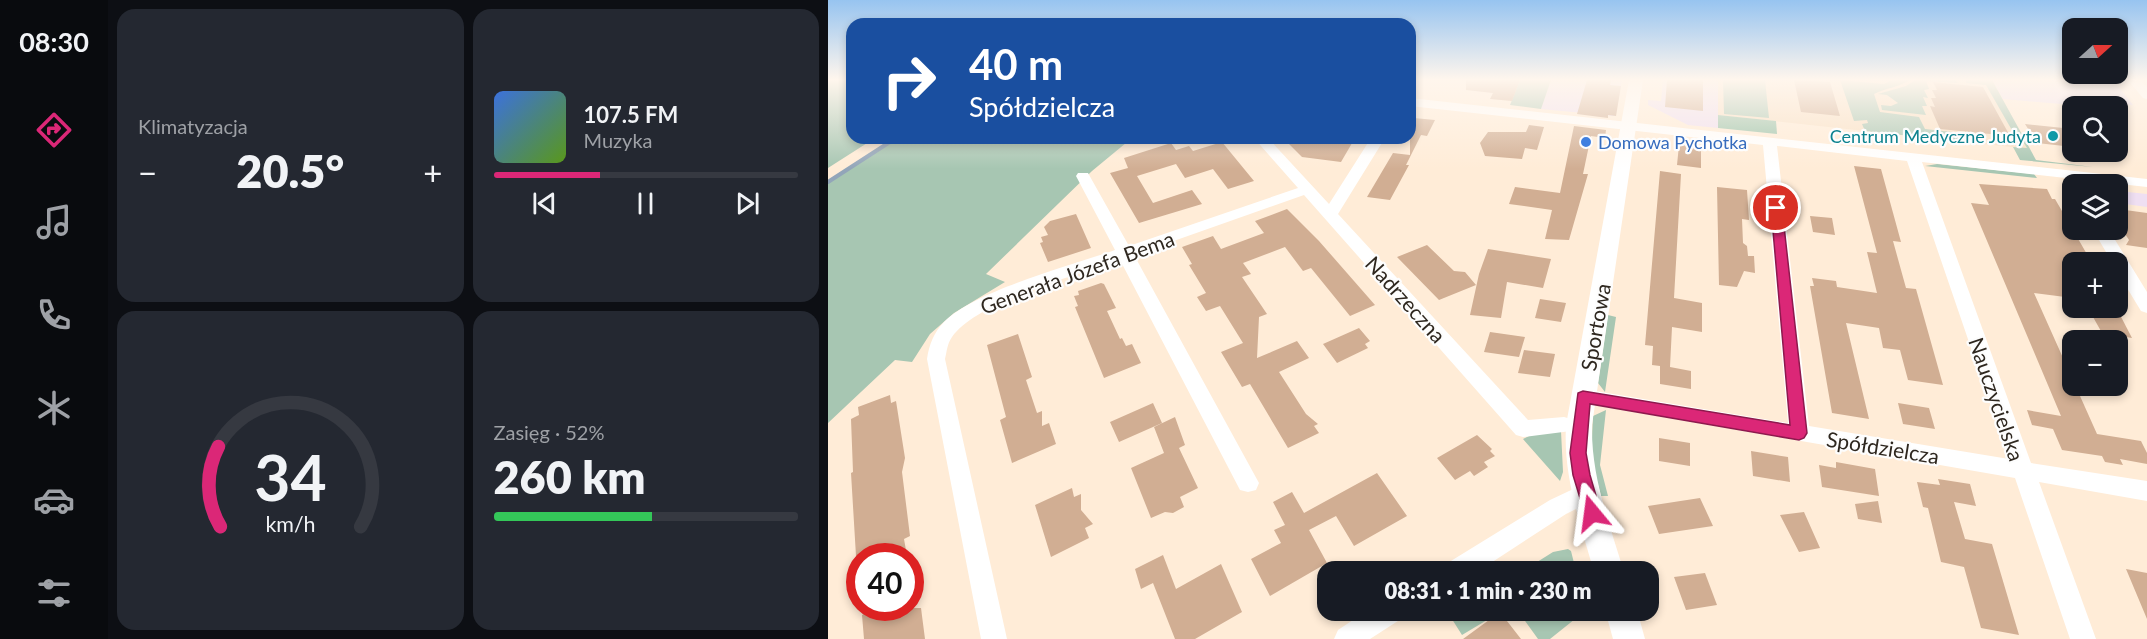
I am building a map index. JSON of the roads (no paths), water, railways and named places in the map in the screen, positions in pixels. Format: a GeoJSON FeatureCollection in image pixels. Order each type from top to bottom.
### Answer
{"type":"FeatureCollection","features":[{"type":"Feature","properties":{"kind":"street"},"geometry":{"type":"LineString","coordinates":[[1479,110],[1913,158],[2062,178]]}},
{"type":"Feature","properties":{"kind":"street","name":"Sportowa"},"geometry":{"type":"LineString","coordinates":[[1606,561],[1586,493],[1578,453],[1583,397],[1632,110]]}},
{"type":"Feature","properties":{"kind":"street"},"geometry":{"type":"LineString","coordinates":[[1770,143],[1799,433]]}},
{"type":"Feature","properties":{"kind":"street","name":"Nadrzeczna"},"geometry":{"type":"LineString","coordinates":[[1267,144],[1523,429],[1564,425]]}},
{"type":"Feature","properties":{"kind":"street"},"geometry":{"type":"LineString","coordinates":[[1330,214],[1374,144]]}},
{"type":"Feature","properties":{"kind":"street","name":"Nauczycielska"},"geometry":{"type":"LineString","coordinates":[[1913,158],[2083,639]]}},
{"type":"Feature","properties":{"kind":"street"},"geometry":{"type":"LineString","coordinates":[[1083,176],[1248,483]]}},
{"type":"Feature","properties":{"kind":"street"},"geometry":{"type":"LineString","coordinates":[[2128,182],[2147,183]]}},
{"type":"Feature","properties":{"kind":"street","name":"Generała Józefa Bema"},"geometry":{"type":"LineString","coordinates":[[994,639],[936,359],[936,350],[945,332],[953,324],[981,306],[1006,294],[1308,189]]}},
{"type":"Feature","properties":{"kind":"street"},"geometry":{"type":"LineString","coordinates":[[2107,240],[2147,307]]}},
{"type":"Feature","properties":{"kind":"street","name":"Spółdzielcza"},"geometry":{"type":"LineString","coordinates":[[1583,397],[2147,491]]}},
{"type":"Feature","properties":{"kind":"street"},"geometry":{"type":"LineString","coordinates":[[1472,561],[1558,507],[1586,493]]}},
{"type":"Feature","properties":{"kind":"street"},"geometry":{"type":"LineString","coordinates":[[1347,639],[1375,621]]}},
{"type":"Feature","properties":{"kind":"street"},"geometry":{"type":"LineString","coordinates":[[1624,621],[1629,639]]}},
{"type":"Feature","properties":{"kind":"waterway"},"geometry":{"type":"LineString","coordinates":[[828,182],[887,144]]}},
{"type":"Feature","properties":{"kind":"place","name":"Centrum Medyczne Judyta"},"geometry":{"type":"Point","coordinates":[2053,136]}},
{"type":"Feature","properties":{"kind":"place","name":"Domowa Pychotka"},"geometry":{"type":"Point","coordinates":[1586,142]}}]}
